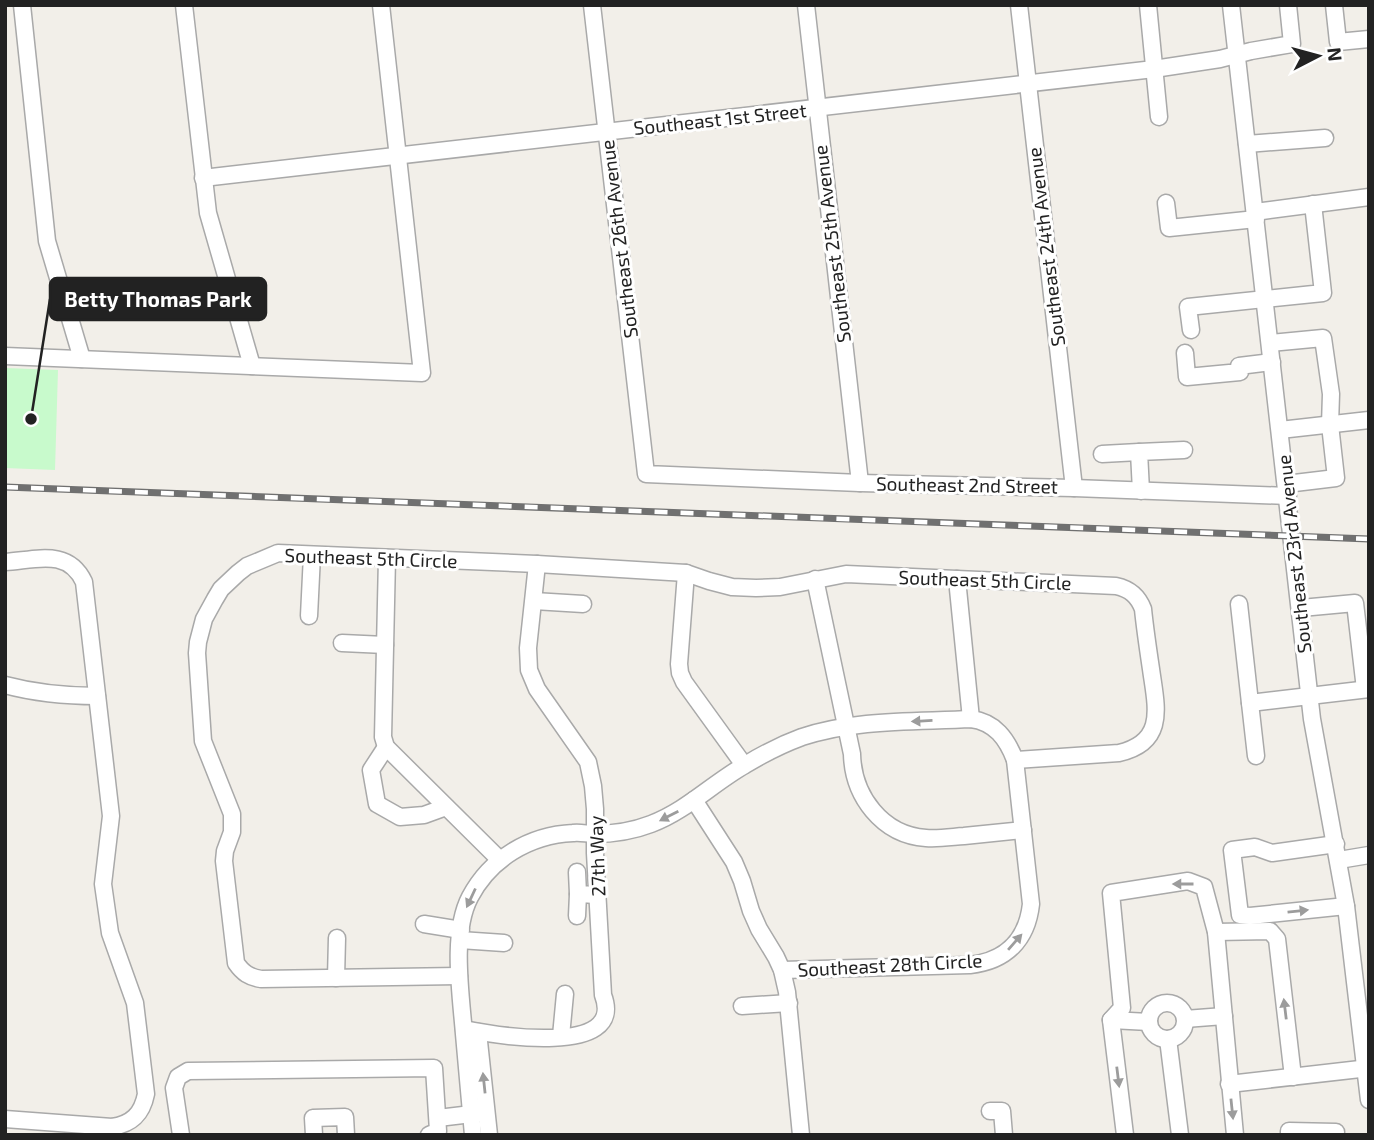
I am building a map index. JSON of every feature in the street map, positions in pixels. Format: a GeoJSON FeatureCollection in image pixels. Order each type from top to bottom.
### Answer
{"type":"FeatureCollection","features":[{"type":"Feature","properties":{"kind":"street"},"geometry":{"type":"LineString","coordinates":[[22,5],[47,241],[82,359]]}},
{"type":"Feature","properties":{"kind":"street"},"geometry":{"type":"LineString","coordinates":[[184,5],[208,213],[252,366]]}},
{"type":"Feature","properties":{"kind":"street"},"geometry":{"type":"LineString","coordinates":[[5,356],[422,373],[382,5]]}},
{"type":"Feature","properties":{"kind":"street","name":"Southeast 26th Avenue"},"geometry":{"type":"LineString","coordinates":[[592,5],[646,474]]}},
{"type":"Feature","properties":{"kind":"street","name":"Southeast 25th Avenue"},"geometry":{"type":"LineString","coordinates":[[806,5],[860,483]]}},
{"type":"Feature","properties":{"kind":"street","name":"Southeast 24th Avenue"},"geometry":{"type":"LineString","coordinates":[[1019,5],[1074,488]]}},
{"type":"Feature","properties":{"kind":"street"},"geometry":{"type":"LineString","coordinates":[[1148,5],[1158,117]]}},
{"type":"Feature","properties":{"kind":"street","name":"Southeast 23rd Avenue"},"geometry":{"type":"LineString","coordinates":[[1231,5],[1310,695],[1346,906],[1369,1100]]}},
{"type":"Feature","properties":{"kind":"street","name":"Southeast 1st Street"},"geometry":{"type":"LineString","coordinates":[[203,178],[1027,84],[1220,59],[1293,44],[1288,5]]}},
{"type":"Feature","properties":{"kind":"street"},"geometry":{"type":"LineString","coordinates":[[1334,5],[1338,42],[1369,39]]}},
{"type":"Feature","properties":{"kind":"street"},"geometry":{"type":"LineString","coordinates":[[1247,144],[1325,138]]}},
{"type":"Feature","properties":{"kind":"street"},"geometry":{"type":"LineString","coordinates":[[1166,203],[1169,228],[1369,197]]}},
{"type":"Feature","properties":{"kind":"street"},"geometry":{"type":"LineString","coordinates":[[1191,330],[1188,307],[1324,293],[1313,204]]}},
{"type":"Feature","properties":{"kind":"street"},"geometry":{"type":"LineString","coordinates":[[1270,343],[1323,338],[1331,394],[1330,425]]}},
{"type":"Feature","properties":{"kind":"street"},"geometry":{"type":"LineString","coordinates":[[1185,353],[1187,377],[1240,372],[1239,366],[1272,362]]}},
{"type":"Feature","properties":{"kind":"street"},"geometry":{"type":"LineString","coordinates":[[1280,430],[1369,420]]}},
{"type":"Feature","properties":{"kind":"street","name":"Southeast 2nd Street"},"geometry":{"type":"LineString","coordinates":[[646,474],[1141,491],[1287,490],[1336,478],[1330,425]]}},
{"type":"Feature","properties":{"kind":"street"},"geometry":{"type":"LineString","coordinates":[[1102,454],[1185,450]]}},
{"type":"Feature","properties":{"kind":"street"},"geometry":{"type":"LineString","coordinates":[[1139,452],[1141,491]]}},
{"type":"Feature","properties":{"kind":"street","name":"Southeast 5th Circle"},"geometry":{"type":"LineString","coordinates":[[459,976],[261,979],[250,977],[236,962],[224,862],[232,832],[232,814],[203,741],[197,653],[200,630],[221,589],[238,573],[258,561],[278,553],[537,564],[686,573],[732,587],[756,589],[846,574],[1116,586],[1133,593],[1143,609],[1157,713],[1152,732],[1128,751],[1014,760]]}},
{"type":"Feature","properties":{"kind":"street"},"geometry":{"type":"LineString","coordinates":[[309,617],[312,555]]}},
{"type":"Feature","properties":{"kind":"street"},"geometry":{"type":"LineString","coordinates":[[5,562],[54,558],[64,560],[73,565],[84,582],[111,816],[103,884],[110,933],[135,1003],[146,1094],[144,1104],[132,1121],[112,1127],[5,1119]]}},
{"type":"Feature","properties":{"kind":"street"},"geometry":{"type":"LineString","coordinates":[[387,558],[383,737],[386,747],[500,860]]}},
{"type":"Feature","properties":{"kind":"street","name":"27th Way"},"geometry":{"type":"LineString","coordinates":[[471,1030],[528,1038],[561,1037],[594,1031],[606,1015],[597,895],[593,786],[588,762],[537,690],[529,670],[528,648],[537,564]]}},
{"type":"Feature","properties":{"kind":"street"},"geometry":{"type":"LineString","coordinates":[[686,573],[680,673],[744,765]]}},
{"type":"Feature","properties":{"kind":"street"},"geometry":{"type":"LineString","coordinates":[[815,579],[854,774],[860,793],[872,810],[895,829],[934,839],[1023,830]]}},
{"type":"Feature","properties":{"kind":"street"},"geometry":{"type":"LineString","coordinates":[[489,1135],[459,976],[461,935],[468,900],[478,883],[500,860],[537,839],[566,833],[619,833],[662,820],[744,765],[800,738],[866,724],[971,719],[957,579]]}},
{"type":"Feature","properties":{"kind":"street"},"geometry":{"type":"LineString","coordinates":[[534,601],[583,604]]}},
{"type":"Feature","properties":{"kind":"street"},"geometry":{"type":"LineString","coordinates":[[1250,703],[1367,689],[1355,603],[1301,608]]}},
{"type":"Feature","properties":{"kind":"street"},"geometry":{"type":"LineString","coordinates":[[1239,604],[1255,756]]}},
{"type":"Feature","properties":{"kind":"street"},"geometry":{"type":"LineString","coordinates":[[342,643],[385,645]]}},
{"type":"Feature","properties":{"kind":"street"},"geometry":{"type":"LineString","coordinates":[[5,685],[73,696],[97,696]]}},
{"type":"Feature","properties":{"kind":"street","name":"Southeast 28th Circle"},"geometry":{"type":"LineString","coordinates":[[782,970],[970,965],[991,961],[1000,956],[1009,950],[1023,933],[1031,904],[1014,760],[1010,747],[997,731],[980,720],[971,719]]}},
{"type":"Feature","properties":{"kind":"street"},"geometry":{"type":"LineString","coordinates":[[386,747],[371,770],[377,804],[400,817],[424,816],[446,807]]}},
{"type":"Feature","properties":{"kind":"street"},"geometry":{"type":"LineString","coordinates":[[694,800],[734,862],[751,911],[782,970],[789,1003],[801,1135]]}},
{"type":"Feature","properties":{"kind":"street"},"geometry":{"type":"LineString","coordinates":[[1346,906],[1240,915],[1232,849],[1255,847],[1272,853],[1338,852],[1369,855]]}},
{"type":"Feature","properties":{"kind":"street"},"geometry":{"type":"LineString","coordinates":[[577,872],[577,916]]}},
{"type":"Feature","properties":{"kind":"street"},"geometry":{"type":"LineString","coordinates":[[1125,1135],[1111,1020],[1122,1008],[1111,893],[1188,881],[1204,887],[1216,932],[1235,1135]]}},
{"type":"Feature","properties":{"kind":"street"},"geometry":{"type":"LineString","coordinates":[[578,894],[597,895]]}},
{"type":"Feature","properties":{"kind":"street"},"geometry":{"type":"LineString","coordinates":[[424,925],[504,943]]}},
{"type":"Feature","properties":{"kind":"street"},"geometry":{"type":"LineString","coordinates":[[1216,932],[1270,931],[1277,939],[1293,1077]]}},
{"type":"Feature","properties":{"kind":"street"},"geometry":{"type":"LineString","coordinates":[[336,978],[337,938]]}},
{"type":"Feature","properties":{"kind":"street"},"geometry":{"type":"LineString","coordinates":[[561,1037],[565,994]]}},
{"type":"Feature","properties":{"kind":"street"},"geometry":{"type":"LineString","coordinates":[[1166,1002],[1179,1007],[1184,1012],[1185,1019],[1181,1033],[1168,1039],[1155,1035],[1149,1022],[1153,1009],[1166,1002]]}},
{"type":"Feature","properties":{"kind":"street"},"geometry":{"type":"LineString","coordinates":[[742,1006],[789,1003]]}},
{"type":"Feature","properties":{"kind":"street"},"geometry":{"type":"LineString","coordinates":[[1185,1019],[1224,1016]]}},
{"type":"Feature","properties":{"kind":"street"},"geometry":{"type":"LineString","coordinates":[[1111,1020],[1149,1022]]}},
{"type":"Feature","properties":{"kind":"street"},"geometry":{"type":"LineString","coordinates":[[1168,1039],[1180,1135]]}},
{"type":"Feature","properties":{"kind":"street"},"geometry":{"type":"LineString","coordinates":[[181,1135],[174,1088],[178,1077],[188,1071],[434,1068],[438,1131],[429,1135]]}},
{"type":"Feature","properties":{"kind":"street"},"geometry":{"type":"LineString","coordinates":[[1229,1084],[1367,1068]]}},
{"type":"Feature","properties":{"kind":"street"},"geometry":{"type":"LineString","coordinates":[[990,1111],[1002,1111],[1004,1135]]}},
{"type":"Feature","properties":{"kind":"street"},"geometry":{"type":"LineString","coordinates":[[438,1118],[483,1113]]}},
{"type":"Feature","properties":{"kind":"street"},"geometry":{"type":"LineString","coordinates":[[473,1135],[483,1113]]}},
{"type":"Feature","properties":{"kind":"street"},"geometry":{"type":"LineString","coordinates":[[314,1135],[313,1118],[345,1117],[346,1135]]}},
{"type":"Feature","properties":{"kind":"street"},"geometry":{"type":"LineString","coordinates":[[132,1121],[142,1135]]}},
{"type":"Feature","properties":{"kind":"street"},"geometry":{"type":"LineString","coordinates":[[1289,1135],[1289,1131],[1336,1132]]}},
{"type":"Feature","properties":{"kind":"green space"},"geometry":{"type":"Polygon","coordinates":[[[5,368],[58,370],[55,470],[5,468],[5,368]]]}},
{"type":"Feature","properties":{"kind":"railway"},"geometry":{"type":"LineString","coordinates":[[5,487],[1369,539]]}},
{"type":"Feature","properties":{"kind":"place","name":"Betty Thomas Park"},"geometry":{"type":"Point","coordinates":[31,419]}}]}
